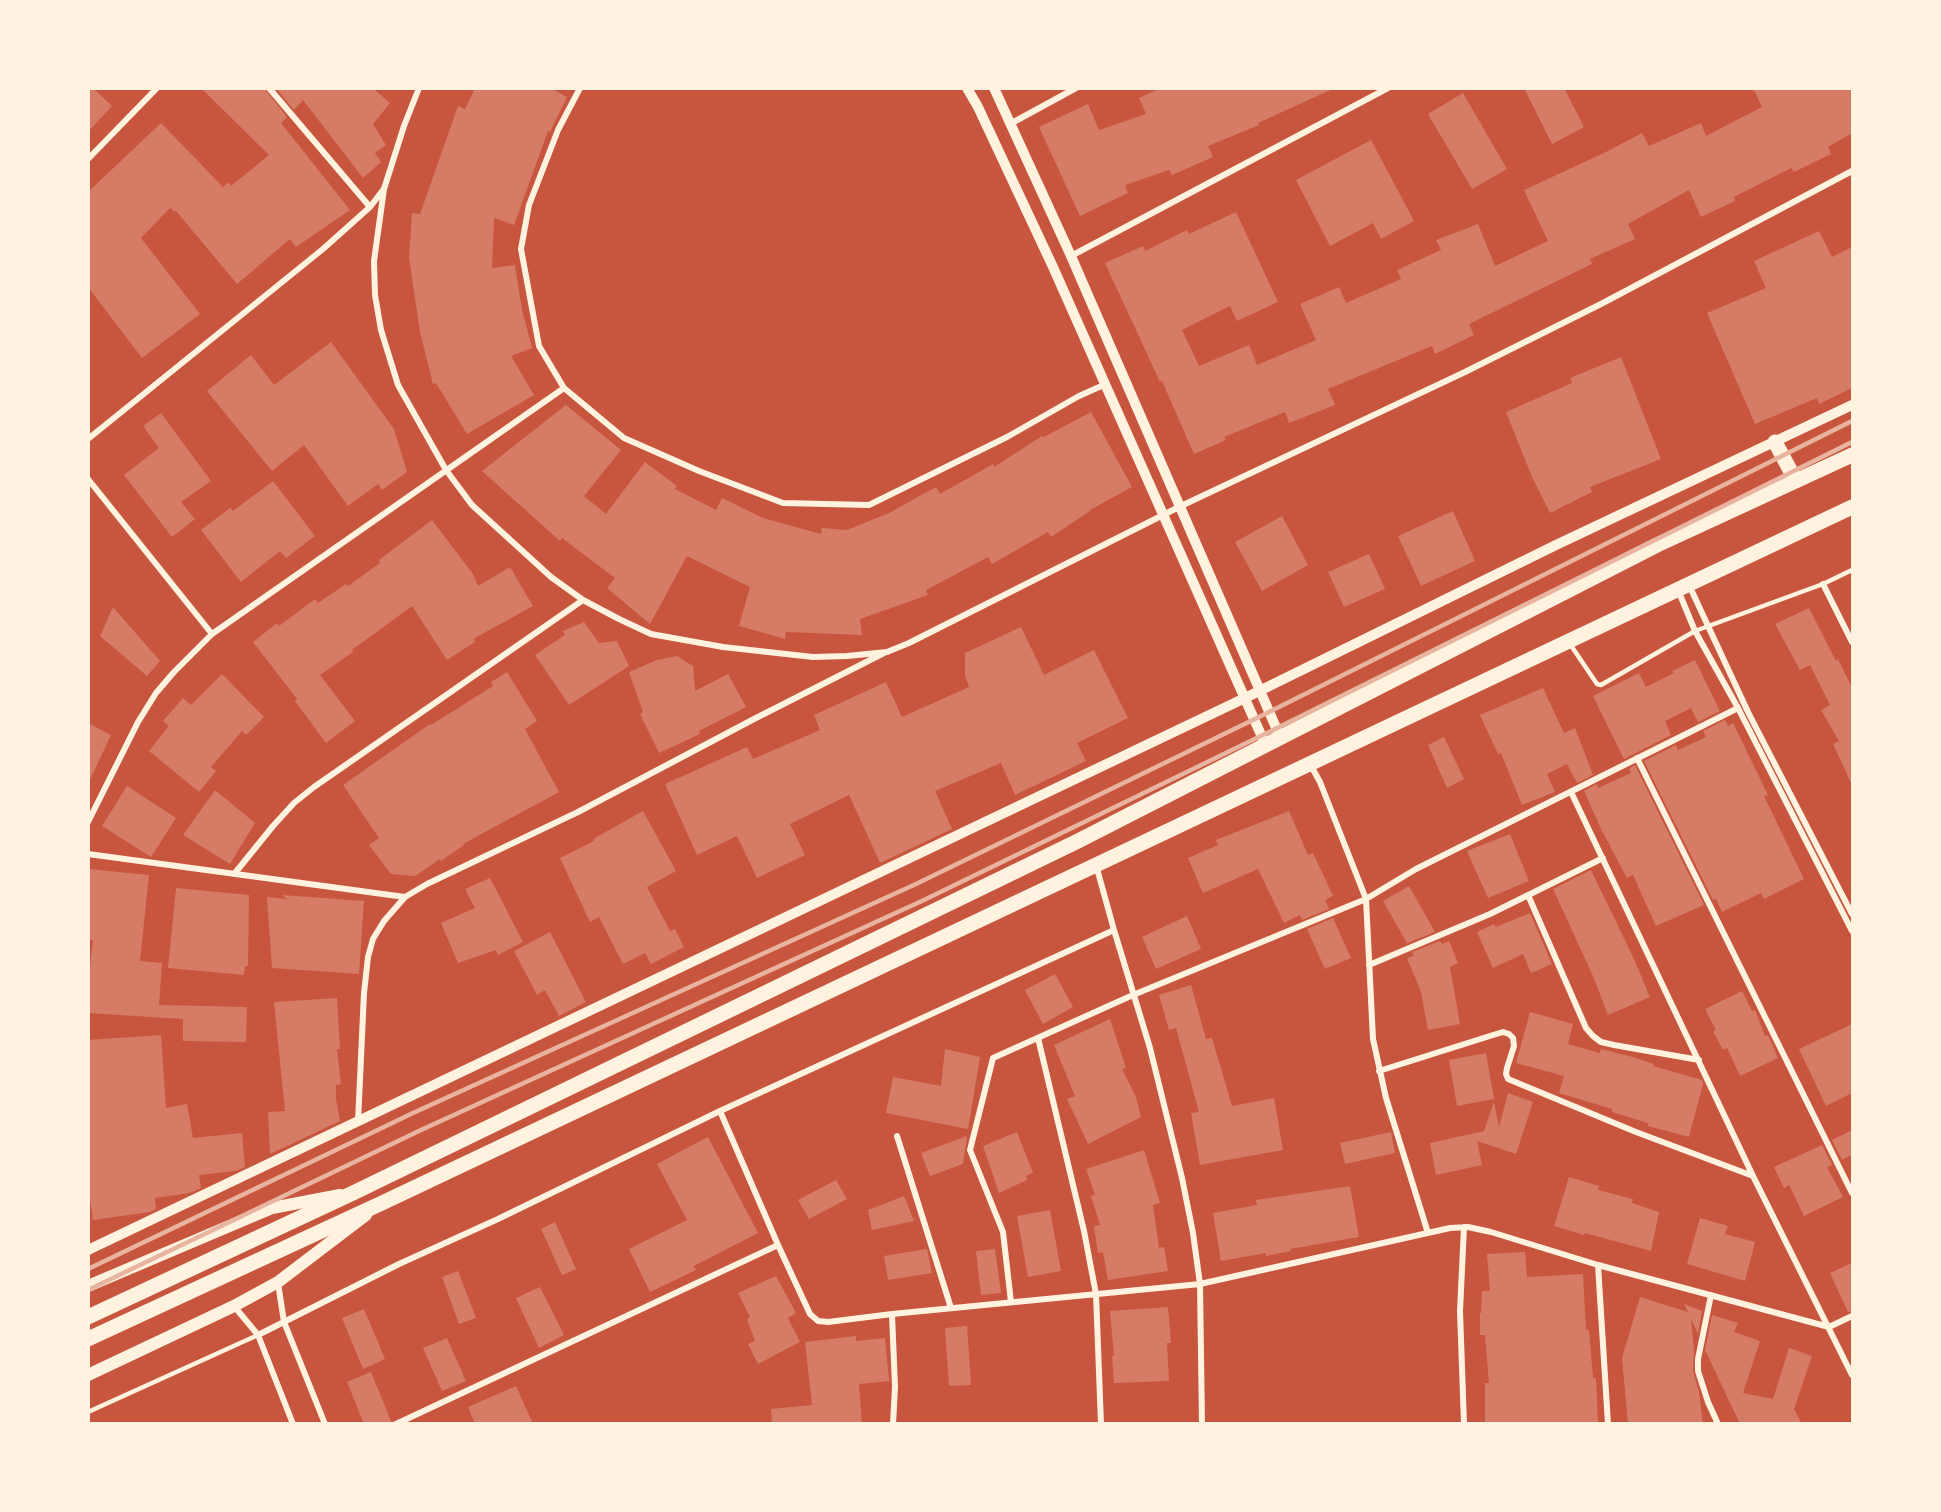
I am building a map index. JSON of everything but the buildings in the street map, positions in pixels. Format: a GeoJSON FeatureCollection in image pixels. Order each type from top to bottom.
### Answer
{"type":"FeatureCollection","features":[{"type":"Feature","properties":{"kind":"main road"},"geometry":{"type":"LineString","coordinates":[[1775,442],[1796,481]]}},
{"type":"Feature","properties":{"kind":"main road"},"geometry":{"type":"LineString","coordinates":[[88,1317],[353,1193],[1068,847],[1657,545],[1852,455]]}},
{"type":"Feature","properties":{"kind":"main road"},"geometry":{"type":"LineString","coordinates":[[88,1339],[382,1203],[1852,507]]}},
{"type":"Feature","properties":{"kind":"main road"},"geometry":{"type":"LineString","coordinates":[[88,1286],[272,1208],[353,1193]]}},
{"type":"Feature","properties":{"kind":"main road"},"geometry":{"type":"LineString","coordinates":[[88,1375],[234,1306],[278,1282],[382,1203]]}},
{"type":"Feature","properties":{"kind":"street"},"geometry":{"type":"LineString","coordinates":[[88,159],[158,88]]}},
{"type":"Feature","properties":{"kind":"street"},"geometry":{"type":"LineString","coordinates":[[269,88],[370,207]]}},
{"type":"Feature","properties":{"kind":"street"},"geometry":{"type":"LineString","coordinates":[[419,88],[384,189],[374,261],[375,295],[381,330],[398,385],[446,470],[472,505],[550,577],[583,600],[651,634],[723,647],[813,657],[887,652]]}},
{"type":"Feature","properties":{"kind":"street"},"geometry":{"type":"LineString","coordinates":[[580,88],[558,130],[529,205],[521,249],[539,346],[564,388],[624,438],[783,503],[869,505],[1007,437],[1079,396],[1106,384]]}},
{"type":"Feature","properties":{"kind":"street"},"geometry":{"type":"LineString","coordinates":[[994,88],[1071,256],[1281,739]]}},
{"type":"Feature","properties":{"kind":"street"},"geometry":{"type":"LineString","coordinates":[[1010,124],[1076,88]]}},
{"type":"Feature","properties":{"kind":"street"},"geometry":{"type":"LineString","coordinates":[[1071,256],[1388,88]]}},
{"type":"Feature","properties":{"kind":"street"},"geometry":{"type":"LineString","coordinates":[[969,89],[1106,384],[1266,746]]}},
{"type":"Feature","properties":{"kind":"street"},"geometry":{"type":"LineString","coordinates":[[358,1122],[364,993],[368,957],[374,939],[384,921],[405,897],[427,884],[578,812],[754,719],[1165,516],[1181,506],[1485,362],[1852,171]]}},
{"type":"Feature","properties":{"kind":"street"},"geometry":{"type":"LineString","coordinates":[[88,439],[323,249],[370,207],[384,189]]}},
{"type":"Feature","properties":{"kind":"street"},"geometry":{"type":"LineString","coordinates":[[88,822],[138,722],[156,693],[212,634],[564,388]]}},
{"type":"Feature","properties":{"kind":"street"},"geometry":{"type":"LineString","coordinates":[[88,1250],[1245,698],[1556,545],[1852,405]]}},
{"type":"Feature","properties":{"kind":"street"},"geometry":{"type":"LineString","coordinates":[[88,479],[212,634]]}},
{"type":"Feature","properties":{"kind":"street"},"geometry":{"type":"LineString","coordinates":[[1823,584],[1852,642]]}},
{"type":"Feature","properties":{"kind":"street"},"geometry":{"type":"LineString","coordinates":[[1683,587],[1707,626],[1748,712],[1847,905],[1852,931]]}},
{"type":"Feature","properties":{"kind":"street"},"geometry":{"type":"LineString","coordinates":[[1683,587],[1695,631],[1852,914]]}},
{"type":"Feature","properties":{"kind":"street"},"geometry":{"type":"LineString","coordinates":[[235,873],[294,803],[314,787],[583,600]]}},
{"type":"Feature","properties":{"kind":"street"},"geometry":{"type":"LineString","coordinates":[[1011,1302],[1003,1232],[970,1150],[993,1058],[1134,995],[1366,899],[1416,869],[1738,708]]}},
{"type":"Feature","properties":{"kind":"street"},"geometry":{"type":"LineString","coordinates":[[1637,758],[1852,1193]]}},
{"type":"Feature","properties":{"kind":"street"},"geometry":{"type":"LineString","coordinates":[[1310,764],[1320,782],[1366,899],[1372,1039],[1386,1098],[1428,1233]]}},
{"type":"Feature","properties":{"kind":"street"},"geometry":{"type":"LineString","coordinates":[[1571,792],[1753,1176],[1852,1375]]}},
{"type":"Feature","properties":{"kind":"street"},"geometry":{"type":"LineString","coordinates":[[88,854],[405,897]]}},
{"type":"Feature","properties":{"kind":"street"},"geometry":{"type":"LineString","coordinates":[[1369,965],[1490,914],[1603,858]]}},
{"type":"Feature","properties":{"kind":"street"},"geometry":{"type":"LineString","coordinates":[[1096,865],[1150,1048],[1193,1233],[1200,1284],[1202,1424]]}},
{"type":"Feature","properties":{"kind":"street"},"geometry":{"type":"LineString","coordinates":[[1528,895],[1586,1028],[1593,1036],[1601,1042],[1614,1045],[1699,1060]]}},
{"type":"Feature","properties":{"kind":"street"},"geometry":{"type":"LineString","coordinates":[[258,1335],[399,1264],[498,1219],[720,1111],[1114,930]]}},
{"type":"Feature","properties":{"kind":"street"},"geometry":{"type":"LineString","coordinates":[[1379,1071],[1503,1032],[1513,1038],[1514,1046],[1507,1068],[1508,1080],[1753,1176]]}},
{"type":"Feature","properties":{"kind":"street"},"geometry":{"type":"LineString","coordinates":[[1038,1038],[1084,1230],[1096,1294],[1101,1424]]}},
{"type":"Feature","properties":{"kind":"street"},"geometry":{"type":"LineString","coordinates":[[720,1111],[810,1314],[818,1321],[828,1322],[1200,1284],[1450,1228],[1464,1227],[1491,1232],[1598,1265],[1829,1326],[1852,1316]]}},
{"type":"Feature","properties":{"kind":"street"},"geometry":{"type":"LineString","coordinates":[[897,1136],[951,1308]]}},
{"type":"Feature","properties":{"kind":"street"},"geometry":{"type":"LineString","coordinates":[[1464,1227],[1460,1311],[1464,1424]]}},
{"type":"Feature","properties":{"kind":"street"},"geometry":{"type":"LineString","coordinates":[[396,1424],[778,1245]]}},
{"type":"Feature","properties":{"kind":"street"},"geometry":{"type":"LineString","coordinates":[[1598,1265],[1608,1424]]}},
{"type":"Feature","properties":{"kind":"street"},"geometry":{"type":"LineString","coordinates":[[278,1282],[284,1322],[325,1424]]}},
{"type":"Feature","properties":{"kind":"street"},"geometry":{"type":"LineString","coordinates":[[1711,1295],[1698,1359],[1698,1371],[1718,1424]]}},
{"type":"Feature","properties":{"kind":"street"},"geometry":{"type":"LineString","coordinates":[[234,1306],[258,1335],[292,1424]]}},
{"type":"Feature","properties":{"kind":"street"},"geometry":{"type":"LineString","coordinates":[[892,1314],[895,1386],[893,1424]]}},
{"type":"Feature","properties":{"kind":"lane"},"geometry":{"type":"LineString","coordinates":[[1569,642],[1597,684],[1600,685],[1695,631],[1823,584],[1852,570]]}},
{"type":"Feature","properties":{"kind":"lane"},"geometry":{"type":"LineString","coordinates":[[88,1412],[258,1335]]}},
{"type":"Feature","properties":{"kind":"railway"},"geometry":{"type":"LineString","coordinates":[[88,1269],[413,1113],[916,884],[1261,716],[1852,421]]}},
{"type":"Feature","properties":{"kind":"railway"},"geometry":{"type":"LineString","coordinates":[[88,1290],[421,1130],[924,900],[1269,732],[1852,442]]}}]}
